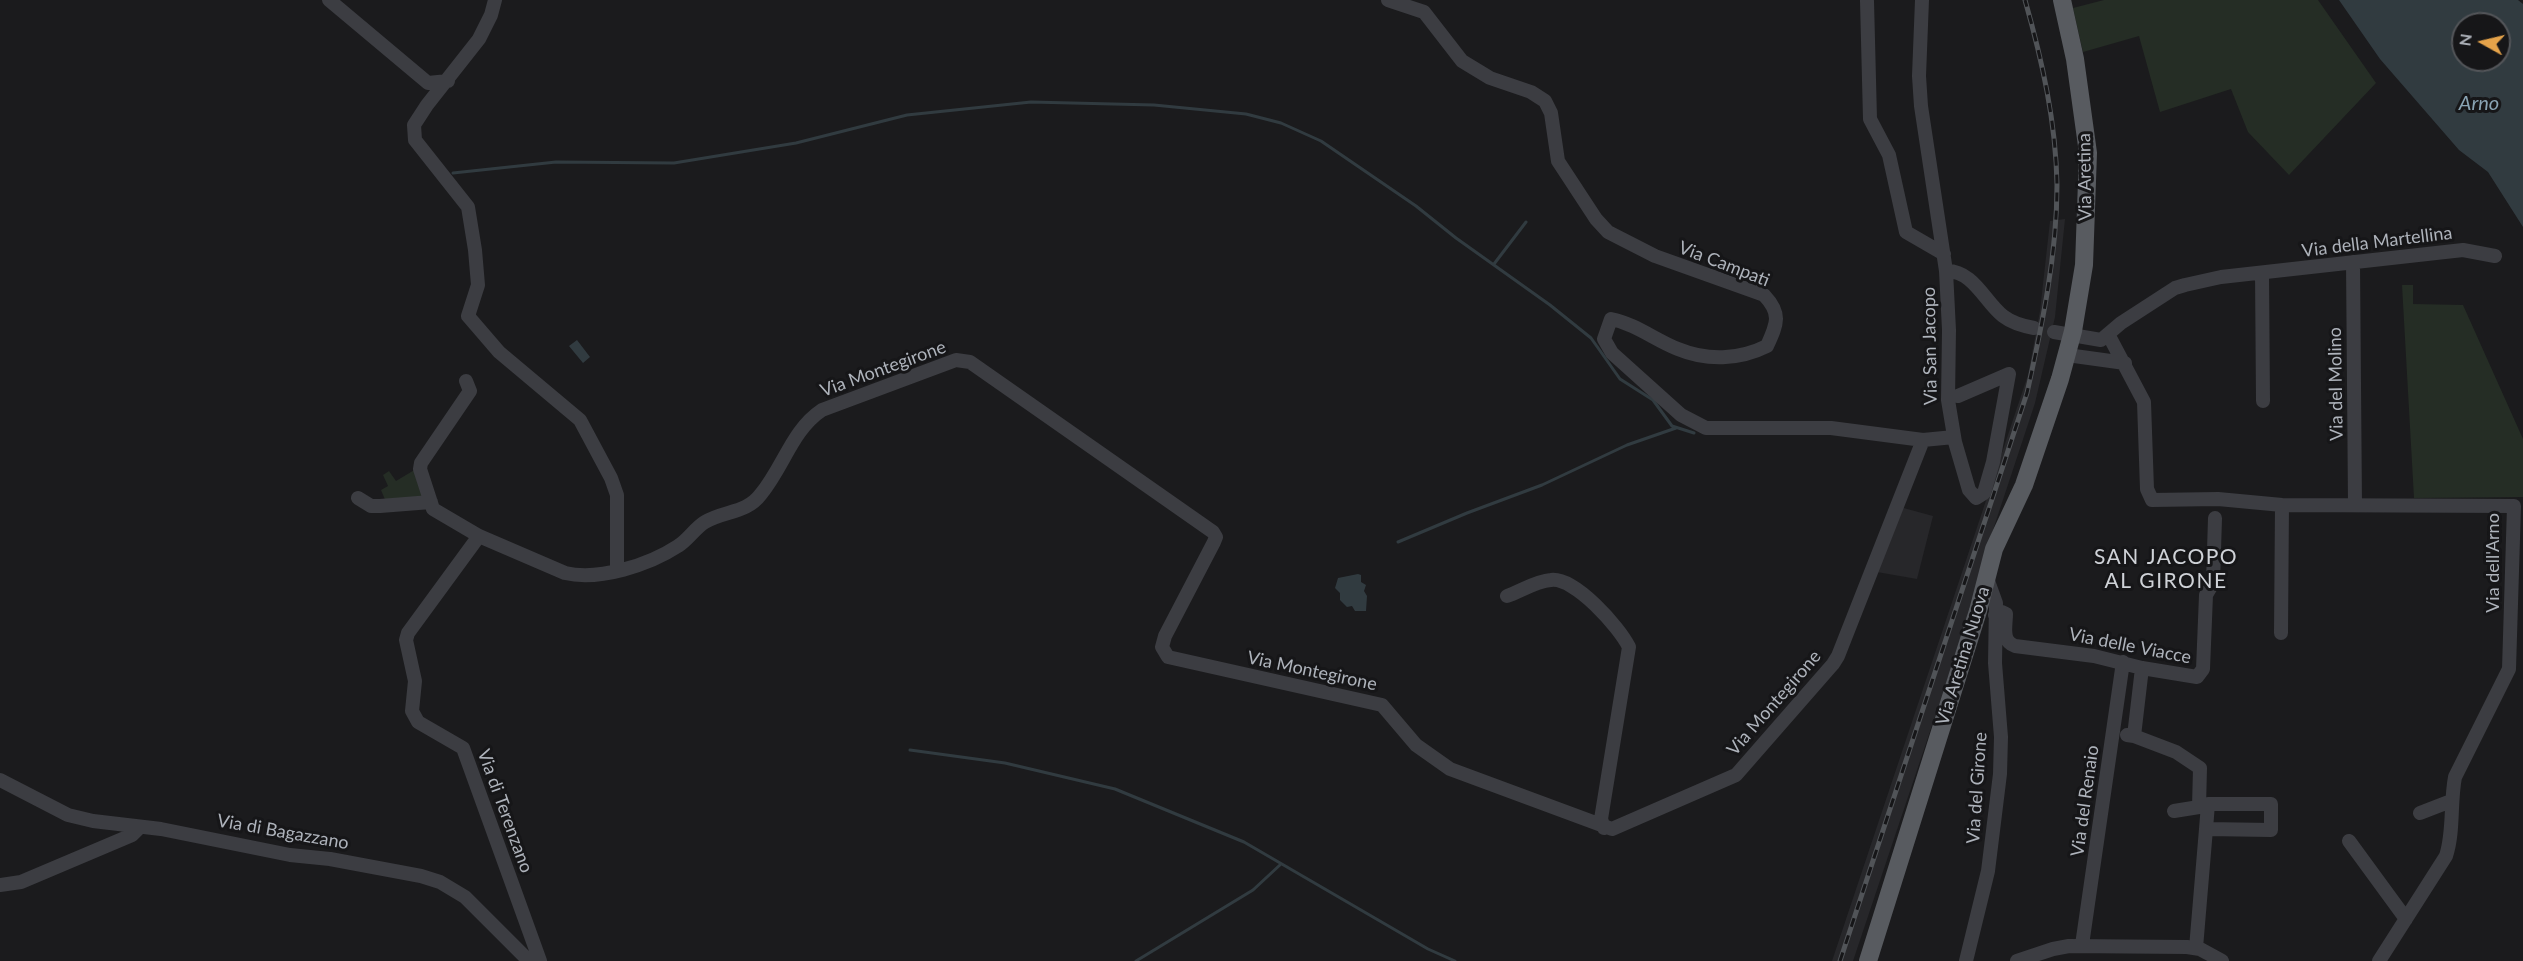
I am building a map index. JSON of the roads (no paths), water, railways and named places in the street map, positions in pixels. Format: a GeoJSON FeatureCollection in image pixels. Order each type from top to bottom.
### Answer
{"type":"FeatureCollection","features":[{"type":"Feature","properties":{"kind":"main road","name":"Via Aretina"},"geometry":{"type":"LineString","coordinates":[[2062,0],[2075,59],[2088,153],[2084,264],[2063,334],[2067,355]]}},
{"type":"Feature","properties":{"kind":"main road","name":"Via Aretina Nuova"},"geometry":{"type":"LineString","coordinates":[[1868,961],[1986,613],[1987,578],[1994,549],[2024,485],[2067,355]]}},
{"type":"Feature","properties":{"kind":"street"},"geometry":{"type":"LineString","coordinates":[[329,0],[428,83],[430,101]]}},
{"type":"Feature","properties":{"kind":"street"},"geometry":{"type":"LineString","coordinates":[[479,304],[475,250],[468,207],[415,140],[414,125],[479,39],[492,15],[495,0]]}},
{"type":"Feature","properties":{"kind":"street","name":"Via Campati"},"geometry":{"type":"LineString","coordinates":[[1388,0],[1424,12],[1462,61],[1490,78],[1531,92],[1545,101],[1551,113],[1558,161],[1596,219],[1608,232],[1655,256],[1764,295],[1774,306],[1777,317],[1767,346],[1742,355],[1717,358],[1677,349],[1631,325],[1611,319],[1605,339],[1612,353],[1681,415],[1706,428],[1831,428],[1923,440],[1954,436]]}},
{"type":"Feature","properties":{"kind":"street","name":"Via San Jacopo"},"geometry":{"type":"LineString","coordinates":[[1922,0],[1919,76],[1921,106],[1948,290],[1948,400],[1954,436],[1969,490],[1973,497],[1981,497],[1986,490],[1991,473],[2009,374],[1958,396]]}},
{"type":"Feature","properties":{"kind":"street"},"geometry":{"type":"LineString","coordinates":[[1867,1],[1870,119],[1889,155],[1906,232],[1944,254]]}},
{"type":"Feature","properties":{"kind":"street"},"geometry":{"type":"LineString","coordinates":[[428,83],[448,81]]}},
{"type":"Feature","properties":{"kind":"street","name":"Via della Martellina"},"geometry":{"type":"LineString","coordinates":[[2113,330],[2181,285],[2222,277],[2463,250],[2495,256]]}},
{"type":"Feature","properties":{"kind":"street","name":"Via del Molino"},"geometry":{"type":"LineString","coordinates":[[2353,262],[2355,505]]}},
{"type":"Feature","properties":{"kind":"street"},"geometry":{"type":"LineString","coordinates":[[1946,271],[1965,276],[2008,319],[2034,328]]}},
{"type":"Feature","properties":{"kind":"street"},"geometry":{"type":"LineString","coordinates":[[2262,273],[2263,401]]}},
{"type":"Feature","properties":{"kind":"street"},"geometry":{"type":"LineString","coordinates":[[468,386],[421,463],[420,469],[433,509],[479,536],[565,573],[577,576],[617,571],[617,495],[611,478],[580,420],[499,352],[468,316],[478,285]]}},
{"type":"Feature","properties":{"kind":"street"},"geometry":{"type":"LineString","coordinates":[[1948,290],[1969,288],[1982,295]]}},
{"type":"Feature","properties":{"kind":"street"},"geometry":{"type":"LineString","coordinates":[[2063,334],[2100,340],[2113,330],[2125,363],[2067,355]]}},
{"type":"Feature","properties":{"kind":"street","name":"Via Montegirone"},"geometry":{"type":"LineString","coordinates":[[617,571],[659,556],[680,545],[705,522],[749,507],[768,485],[799,431],[809,418],[822,410],[956,360],[970,362],[1213,532],[1216,537],[1214,542],[1162,647],[1168,657],[1382,705],[1416,745],[1450,769],[1604,828],[1612,829],[1622,827],[1736,775],[1833,664],[1923,440]]}},
{"type":"Feature","properties":{"kind":"street","name":"Via dell'Arno"},"geometry":{"type":"LineString","coordinates":[[2125,363],[2144,402],[2147,489],[2152,500],[2218,500],[2282,505],[2514,506],[2509,669],[2458,771],[2451,801]]}},
{"type":"Feature","properties":{"kind":"street"},"geometry":{"type":"LineString","coordinates":[[358,498],[371,506],[431,502]]}},
{"type":"Feature","properties":{"kind":"street"},"geometry":{"type":"LineString","coordinates":[[2281,633],[2282,505]]}},
{"type":"Feature","properties":{"kind":"street","name":"Via delle Viacce"},"geometry":{"type":"LineString","coordinates":[[1986,613],[2006,614],[2006,639],[2011,645],[2094,656],[2142,668],[2197,677],[2203,669],[2206,595],[2213,583],[2215,518]]}},
{"type":"Feature","properties":{"kind":"street","name":"Via di Terenzano"},"geometry":{"type":"LineString","coordinates":[[479,536],[408,633],[406,640],[415,681],[412,711],[418,722],[463,748],[539,960]]}},
{"type":"Feature","properties":{"kind":"street"},"geometry":{"type":"LineString","coordinates":[[1507,596],[1552,579],[1563,581],[1610,619],[1629,647],[1601,819],[1604,828]]}},
{"type":"Feature","properties":{"kind":"street","name":"Via del Girone"},"geometry":{"type":"LineString","coordinates":[[1966,961],[1988,871],[2000,774],[2001,737],[1986,613]]}},
{"type":"Feature","properties":{"kind":"street","name":"Via del Renaio"},"geometry":{"type":"LineString","coordinates":[[2082,945],[2123,662]]}},
{"type":"Feature","properties":{"kind":"street"},"geometry":{"type":"LineString","coordinates":[[2133,736],[2142,668]]}},
{"type":"Feature","properties":{"kind":"street"},"geometry":{"type":"LineString","coordinates":[[2113,733],[2133,736],[2176,752],[2200,768],[2199,807],[2174,812]]}},
{"type":"Feature","properties":{"kind":"street","name":"Via di Bagazzano"},"geometry":{"type":"LineString","coordinates":[[0,780],[68,815],[93,821],[161,829],[290,855],[330,859],[421,876],[440,882],[465,897],[526,958],[539,960]]}},
{"type":"Feature","properties":{"kind":"street"},"geometry":{"type":"LineString","coordinates":[[2379,961],[2446,856],[2449,844],[2451,801],[2420,813],[2450,818]]}},
{"type":"Feature","properties":{"kind":"street"},"geometry":{"type":"LineString","coordinates":[[2196,948],[2208,804],[2271,804],[2271,830],[2206,829]]}},
{"type":"Feature","properties":{"kind":"street"},"geometry":{"type":"LineString","coordinates":[[0,885],[21,882],[132,835],[139,828]]}},
{"type":"Feature","properties":{"kind":"street"},"geometry":{"type":"LineString","coordinates":[[2349,841],[2406,919]]}},
{"type":"Feature","properties":{"kind":"street"},"geometry":{"type":"LineString","coordinates":[[2017,961],[2053,949],[2082,945],[2196,948],[2222,961]]}},
{"type":"Feature","properties":{"kind":"water","name":"Arno"},"geometry":{"type":"Polygon","coordinates":[[[2339,0],[2518,0],[2523,4],[2523,227],[2488,172],[2459,150],[2380,59],[2339,0]]]}},
{"type":"Feature","properties":{"kind":"water"},"geometry":{"type":"Polygon","coordinates":[[[577,340],[590,357],[583,363],[569,346],[577,340]]]}},
{"type":"Feature","properties":{"kind":"water"},"geometry":{"type":"Polygon","coordinates":[[[1361,575],[1361,582],[1366,585],[1364,591],[1367,596],[1366,611],[1355,611],[1352,606],[1347,607],[1340,600],[1340,593],[1335,588],[1338,578],[1361,575]]]}},
{"type":"Feature","properties":{"kind":"waterway"},"geometry":{"type":"LineString","coordinates":[[453,173],[556,162],[674,163],[796,143],[907,115],[1031,102],[1154,105],[1246,114],[1281,123],[1321,141],[1416,206],[1591,338],[1620,379],[1653,400],[1672,426],[1694,433]]}},
{"type":"Feature","properties":{"kind":"waterway"},"geometry":{"type":"LineString","coordinates":[[1494,264],[1526,222]]}},
{"type":"Feature","properties":{"kind":"waterway"},"geometry":{"type":"LineString","coordinates":[[1398,542],[1542,485],[1627,445],[1676,428]]}},
{"type":"Feature","properties":{"kind":"waterway"},"geometry":{"type":"LineString","coordinates":[[910,750],[1005,763],[1115,789],[1244,842],[1428,949],[1455,961]]}},
{"type":"Feature","properties":{"kind":"waterway"},"geometry":{"type":"LineString","coordinates":[[1136,961],[1253,890],[1281,864]]}},
{"type":"Feature","properties":{"kind":"railway"},"geometry":{"type":"LineString","coordinates":[[1840,961],[2027,393],[2043,316],[2054,238],[2056,161],[2047,91],[2025,0]]}},
{"type":"Feature","properties":{"kind":"district","name":"SAN JACOPO AL GIRONE"},"geometry":{"type":"Point","coordinates":[2166,569]}}]}
